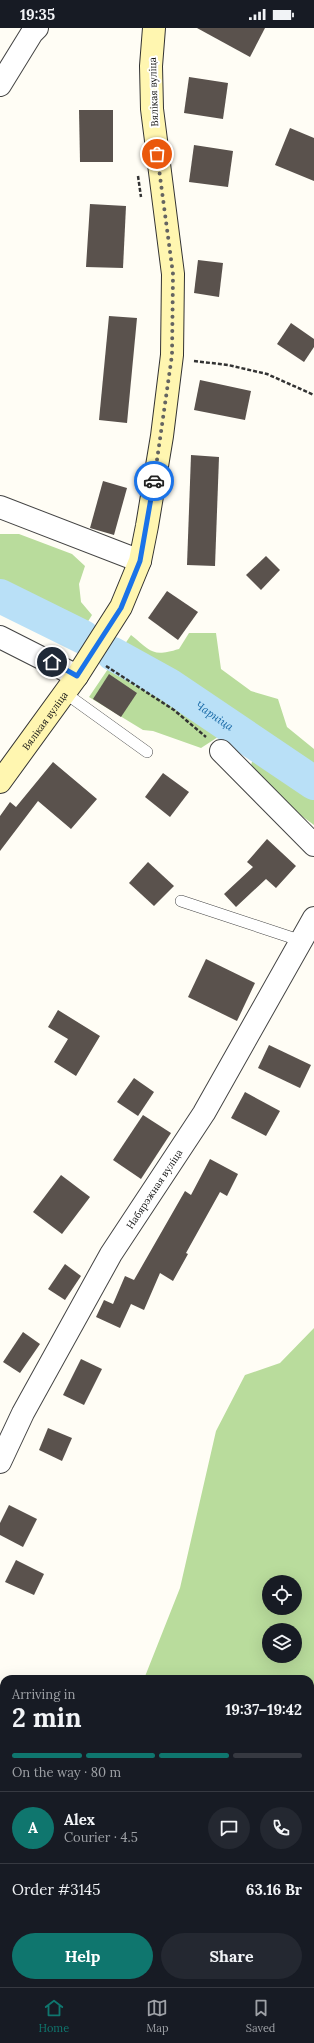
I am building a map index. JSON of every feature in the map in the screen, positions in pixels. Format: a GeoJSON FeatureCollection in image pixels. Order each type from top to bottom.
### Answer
{"type":"FeatureCollection","features":[{"type":"Feature","properties":{"kind":"main road","name":"Вялікая вуліца"},"geometry":{"type":"LineString","coordinates":[[0,782],[71,685],[121,608],[140,561],[162,436],[172,355],[173,274],[152,109],[151,66],[154,28]]}},
{"type":"Feature","properties":{"kind":"street"},"geometry":{"type":"LineString","coordinates":[[0,85],[37,28]]}},
{"type":"Feature","properties":{"kind":"street"},"geometry":{"type":"LineString","coordinates":[[0,507],[140,561]]}},
{"type":"Feature","properties":{"kind":"street"},"geometry":{"type":"LineString","coordinates":[[0,637],[71,685]]}},
{"type":"Feature","properties":{"kind":"street"},"geometry":{"type":"LineString","coordinates":[[221,751],[314,845]]}},
{"type":"Feature","properties":{"kind":"street","name":"Набярэжная вуліца"},"geometry":{"type":"LineString","coordinates":[[0,1462],[23,1413],[111,1254],[204,1113],[314,918]]}},
{"type":"Feature","properties":{"kind":"lane"},"geometry":{"type":"LineString","coordinates":[[71,685],[147,752]]}},
{"type":"Feature","properties":{"kind":"lane"},"geometry":{"type":"LineString","coordinates":[[181,901],[302,940]]}},
{"type":"Feature","properties":{"kind":"path"},"geometry":{"type":"LineString","coordinates":[[138,170],[142,201]]}},
{"type":"Feature","properties":{"kind":"path"},"geometry":{"type":"LineString","coordinates":[[194,361],[228,365],[267,374],[314,394]]}},
{"type":"Feature","properties":{"kind":"path"},"geometry":{"type":"LineString","coordinates":[[101,662],[174,710],[221,751]]}},
{"type":"Feature","properties":{"kind":"green space"},"geometry":{"type":"Polygon","coordinates":[[[0,534],[19,534],[72,554],[85,566],[79,584],[81,602],[92,615],[72,647],[0,614],[0,534]]]}},
{"type":"Feature","properties":{"kind":"green space"},"geometry":{"type":"Polygon","coordinates":[[[189,633],[216,633],[221,669],[251,691],[278,699],[287,727],[314,749],[314,825],[260,785],[250,769],[253,758],[218,737],[201,748],[153,731],[143,730],[89,697],[131,635],[148,649],[157,653],[163,653],[179,649],[189,633]]]}},
{"type":"Feature","properties":{"kind":"green space"},"geometry":{"type":"Polygon","coordinates":[[[314,1328],[314,1675],[146,1675],[180,1588],[216,1431],[245,1375],[280,1363],[314,1328]]]}},
{"type":"Feature","properties":{"kind":"building"},"geometry":{"type":"Polygon","coordinates":[[[197,28],[265,28],[250,57],[197,28]]]}},
{"type":"Feature","properties":{"kind":"building"},"geometry":{"type":"Polygon","coordinates":[[[189,77],[228,83],[223,119],[184,113],[189,77]]]}},
{"type":"Feature","properties":{"kind":"building"},"geometry":{"type":"Polygon","coordinates":[[[79,110],[113,110],[113,162],[80,162],[79,110]]]}},
{"type":"Feature","properties":{"kind":"building"},"geometry":{"type":"Polygon","coordinates":[[[290,128],[314,138],[314,181],[275,165],[290,128]]]}},
{"type":"Feature","properties":{"kind":"building"},"geometry":{"type":"Polygon","coordinates":[[[194,145],[233,151],[228,187],[189,182],[194,145]]]}},
{"type":"Feature","properties":{"kind":"building"},"geometry":{"type":"Polygon","coordinates":[[[90,204],[126,206],[123,268],[86,267],[90,204]]]}},
{"type":"Feature","properties":{"kind":"building"},"geometry":{"type":"Polygon","coordinates":[[[198,260],[223,263],[219,297],[194,293],[198,260]]]}},
{"type":"Feature","properties":{"kind":"building"},"geometry":{"type":"Polygon","coordinates":[[[109,316],[137,318],[127,423],[99,420],[109,316]]]}},
{"type":"Feature","properties":{"kind":"building"},"geometry":{"type":"Polygon","coordinates":[[[291,323],[314,339],[314,347],[304,362],[277,344],[291,323]]]}},
{"type":"Feature","properties":{"kind":"building"},"geometry":{"type":"Polygon","coordinates":[[[200,380],[251,391],[245,420],[194,410],[200,380]]]}},
{"type":"Feature","properties":{"kind":"building"},"geometry":{"type":"Polygon","coordinates":[[[191,455],[219,457],[215,566],[187,565],[191,455]]]}},
{"type":"Feature","properties":{"kind":"building"},"geometry":{"type":"Polygon","coordinates":[[[103,481],[127,488],[114,535],[90,528],[103,481]]]}},
{"type":"Feature","properties":{"kind":"building"},"geometry":{"type":"Polygon","coordinates":[[[266,556],[280,570],[261,590],[246,575],[266,556]]]}},
{"type":"Feature","properties":{"kind":"building"},"geometry":{"type":"Polygon","coordinates":[[[167,591],[198,612],[178,640],[148,618],[167,591]]]}},
{"type":"Feature","properties":{"kind":"building"},"geometry":{"type":"Polygon","coordinates":[[[109,674],[137,693],[121,717],[93,699],[109,674]]]}},
{"type":"Feature","properties":{"kind":"building"},"geometry":{"type":"Polygon","coordinates":[[[53,762],[97,799],[71,829],[38,801],[0,851],[0,816],[10,802],[16,807],[53,762]]]}},
{"type":"Feature","properties":{"kind":"building"},"geometry":{"type":"Polygon","coordinates":[[[163,773],[189,792],[170,817],[145,797],[163,773]]]}},
{"type":"Feature","properties":{"kind":"building"},"geometry":{"type":"Polygon","coordinates":[[[267,839],[296,866],[276,888],[266,879],[236,907],[224,894],[253,867],[247,862],[267,839]]]}},
{"type":"Feature","properties":{"kind":"building"},"geometry":{"type":"Polygon","coordinates":[[[148,862],[174,886],[154,906],[129,883],[148,862]]]}},
{"type":"Feature","properties":{"kind":"building"},"geometry":{"type":"Polygon","coordinates":[[[206,959],[255,983],[237,1021],[188,997],[206,959]]]}},
{"type":"Feature","properties":{"kind":"building"},"geometry":{"type":"Polygon","coordinates":[[[58,1010],[100,1036],[76,1076],[54,1062],[68,1039],[48,1027],[58,1010]]]}},
{"type":"Feature","properties":{"kind":"building"},"geometry":{"type":"Polygon","coordinates":[[[269,1045],[311,1065],[300,1088],[258,1068],[269,1045]]]}},
{"type":"Feature","properties":{"kind":"building"},"geometry":{"type":"Polygon","coordinates":[[[134,1078],[154,1092],[138,1116],[117,1102],[134,1078]]]}},
{"type":"Feature","properties":{"kind":"building"},"geometry":{"type":"Polygon","coordinates":[[[245,1092],[280,1111],[266,1136],[231,1118],[245,1092]]]}},
{"type":"Feature","properties":{"kind":"building"},"geometry":{"type":"Polygon","coordinates":[[[143,1115],[171,1133],[141,1179],[113,1160],[143,1115]]]}},
{"type":"Feature","properties":{"kind":"building"},"geometry":{"type":"Polygon","coordinates":[[[210,1159],[238,1174],[227,1196],[220,1192],[186,1253],[188,1254],[173,1281],[160,1273],[144,1310],[131,1304],[120,1328],[96,1317],[104,1300],[113,1304],[125,1276],[134,1280],[185,1191],[191,1195],[210,1159]]]}},
{"type":"Feature","properties":{"kind":"building"},"geometry":{"type":"Polygon","coordinates":[[[61,1175],[90,1197],[62,1234],[33,1212],[61,1175]]]}},
{"type":"Feature","properties":{"kind":"building"},"geometry":{"type":"Polygon","coordinates":[[[65,1264],[81,1276],[65,1300],[48,1289],[65,1264]]]}},
{"type":"Feature","properties":{"kind":"building"},"geometry":{"type":"Polygon","coordinates":[[[23,1332],[40,1344],[20,1373],[3,1362],[23,1332]]]}},
{"type":"Feature","properties":{"kind":"building"},"geometry":{"type":"Polygon","coordinates":[[[81,1359],[102,1369],[84,1405],[63,1395],[81,1359]]]}},
{"type":"Feature","properties":{"kind":"building"},"geometry":{"type":"Polygon","coordinates":[[[48,1428],[72,1438],[62,1461],[39,1450],[48,1428]]]}},
{"type":"Feature","properties":{"kind":"building"},"geometry":{"type":"Polygon","coordinates":[[[9,1505],[37,1519],[23,1547],[0,1535],[0,1523],[9,1505]]]}},
{"type":"Feature","properties":{"kind":"building"},"geometry":{"type":"Polygon","coordinates":[[[16,1560],[44,1574],[34,1595],[5,1582],[16,1560]]]}},
{"type":"Feature","properties":{"kind":"waterway","name":"Чарніца"},"geometry":{"type":"LineString","coordinates":[[0,596],[83,637]]}},
{"type":"Feature","properties":{"kind":"waterway","name":"Чарніца"},"geometry":{"type":"LineString","coordinates":[[113,654],[169,685],[314,783]]}},
{"type":"Feature","properties":{"kind":"way so far"},"geometry":{"type":"LineString","coordinates":[[154,481],[162,436],[172,355],[173,274],[157,154]]}},
{"type":"Feature","properties":{"kind":"route"},"geometry":{"type":"LineString","coordinates":[[52,662],[77,676],[121,608],[140,561],[154,481]]}}]}
